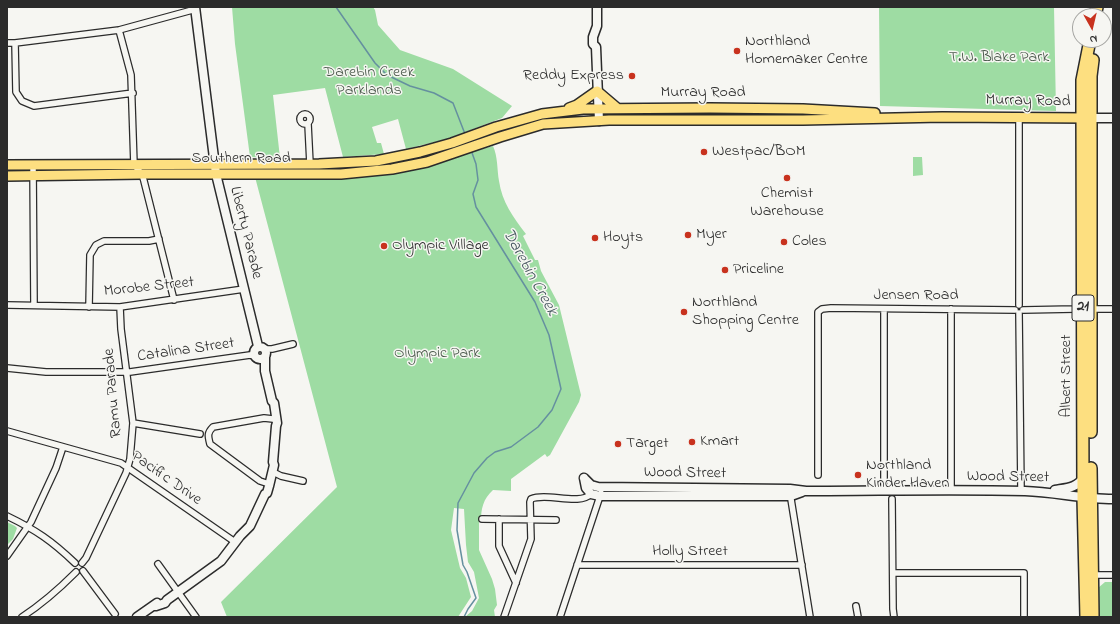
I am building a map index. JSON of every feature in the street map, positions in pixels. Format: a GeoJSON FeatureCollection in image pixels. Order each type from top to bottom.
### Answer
{"type":"FeatureCollection","features":[{"type":"Feature","properties":{"kind":"highway","name":"Albert Street"},"geometry":{"type":"LineString","coordinates":[[1089,60],[1090,48]]}},
{"type":"Feature","properties":{"kind":"highway","name":"Albert Street"},"geometry":{"type":"LineString","coordinates":[[1093,617],[1089,575],[1087,394],[1083,308],[1087,209],[1086,118],[1082,80],[1094,48]]}},
{"type":"Feature","properties":{"kind":"highway","name":"Albert Street"},"geometry":{"type":"LineString","coordinates":[[1087,394],[1084,476],[1087,498]]}},
{"type":"Feature","properties":{"kind":"highway","name":"Albert Street"},"geometry":{"type":"LineString","coordinates":[[1086,617],[1089,575]]}},
{"type":"Feature","properties":{"kind":"main road"},"geometry":{"type":"LineString","coordinates":[[558,112],[577,105],[597,91],[617,108]]}},
{"type":"Feature","properties":{"kind":"main road","name":"Murray Road"},"geometry":{"type":"LineString","coordinates":[[467,137],[542,114],[617,108],[803,109],[942,117]]}},
{"type":"Feature","properties":{"kind":"main road"},"geometry":{"type":"LineString","coordinates":[[803,109],[803,120]]}},
{"type":"Feature","properties":{"kind":"main road","name":"Murray Road"},"geometry":{"type":"LineString","coordinates":[[470,147],[543,124],[599,120],[803,120],[942,117],[1086,118]]}},
{"type":"Feature","properties":{"kind":"main road"},"geometry":{"type":"LineString","coordinates":[[496,127],[500,137]]}},
{"type":"Feature","properties":{"kind":"main road","name":"Southern Road"},"geometry":{"type":"LineString","coordinates":[[7,176],[142,174],[376,161],[420,152],[467,137]]}},
{"type":"Feature","properties":{"kind":"main road","name":"Southern Road"},"geometry":{"type":"LineString","coordinates":[[7,165],[134,164],[341,174],[392,169],[427,162],[470,147]]}},
{"type":"Feature","properties":{"kind":"street"},"geometry":{"type":"LineString","coordinates":[[596,7],[596,31],[593,37],[593,44],[596,47],[599,120]]}},
{"type":"Feature","properties":{"kind":"street"},"geometry":{"type":"LineString","coordinates":[[7,43],[15,44],[119,30],[195,8]]}},
{"type":"Feature","properties":{"kind":"street","name":"Liberty Parade"},"geometry":{"type":"LineString","coordinates":[[137,617],[153,606],[165,603],[166,600],[218,563],[252,523],[265,494],[268,491],[274,465],[274,403],[272,401],[215,169],[195,8]]}},
{"type":"Feature","properties":{"kind":"street"},"geometry":{"type":"LineString","coordinates":[[119,30],[131,75],[134,164],[142,174],[174,300]]}},
{"type":"Feature","properties":{"kind":"street"},"geometry":{"type":"LineString","coordinates":[[15,44],[16,92],[22,101],[34,106],[132,93]]}},
{"type":"Feature","properties":{"kind":"street"},"geometry":{"type":"LineString","coordinates":[[1019,117],[1021,491]]}},
{"type":"Feature","properties":{"kind":"street","name":"Murray Road"},"geometry":{"type":"LineString","coordinates":[[1086,118],[1113,118]]}},
{"type":"Feature","properties":{"kind":"street"},"geometry":{"type":"LineString","coordinates":[[308,124],[310,164]]}},
{"type":"Feature","properties":{"kind":"street"},"geometry":{"type":"LineString","coordinates":[[33,165],[34,305]]}},
{"type":"Feature","properties":{"kind":"street"},"geometry":{"type":"LineString","coordinates":[[89,307],[90,255],[96,245],[104,241],[149,241],[159,239]]}},
{"type":"Feature","properties":{"kind":"street","name":"Morobe Street"},"geometry":{"type":"LineString","coordinates":[[7,304],[16,306],[120,307],[244,289]]}},
{"type":"Feature","properties":{"kind":"street","name":"Ramu Parade"},"geometry":{"type":"LineString","coordinates":[[82,563],[86,558],[128,468],[133,423],[121,329],[120,307]]}},
{"type":"Feature","properties":{"kind":"street","name":"Jensen Road"},"geometry":{"type":"LineString","coordinates":[[818,475],[818,312],[822,309],[1113,309]]}},
{"type":"Feature","properties":{"kind":"street"},"geometry":{"type":"LineString","coordinates":[[884,309],[884,491]]}},
{"type":"Feature","properties":{"kind":"street"},"geometry":{"type":"LineString","coordinates":[[951,309],[951,491]]}},
{"type":"Feature","properties":{"kind":"street","name":"Catalina Street"},"geometry":{"type":"LineString","coordinates":[[7,368],[46,372],[127,372],[260,353],[293,344]]}},
{"type":"Feature","properties":{"kind":"street"},"geometry":{"type":"LineString","coordinates":[[273,418],[213,427],[209,431],[208,436],[210,444],[260,481],[271,476],[303,481]]}},
{"type":"Feature","properties":{"kind":"street"},"geometry":{"type":"LineString","coordinates":[[133,423],[200,434]]}},
{"type":"Feature","properties":{"kind":"street","name":"Pacific Drive"},"geometry":{"type":"LineString","coordinates":[[7,431],[121,463],[235,542]]}},
{"type":"Feature","properties":{"kind":"street"},"geometry":{"type":"LineString","coordinates":[[7,556],[28,526],[56,468],[63,447]]}},
{"type":"Feature","properties":{"kind":"street"},"geometry":{"type":"LineString","coordinates":[[1044,492],[1077,485],[1084,476]]}},
{"type":"Feature","properties":{"kind":"street","name":"Wood Street"},"geometry":{"type":"LineString","coordinates":[[790,492],[600,487],[591,485],[584,478],[586,488],[590,494],[600,496],[628,497],[790,492],[806,491],[1021,491],[1044,492],[1087,498],[1113,499]]}},
{"type":"Feature","properties":{"kind":"street"},"geometry":{"type":"LineString","coordinates":[[590,494],[600,487]]}},
{"type":"Feature","properties":{"kind":"street"},"geometry":{"type":"LineString","coordinates":[[560,617],[600,496],[600,487]]}},
{"type":"Feature","properties":{"kind":"street"},"geometry":{"type":"LineString","coordinates":[[623,487],[628,492],[628,497]]}},
{"type":"Feature","properties":{"kind":"street"},"geometry":{"type":"LineString","coordinates":[[790,492],[810,617]]}},
{"type":"Feature","properties":{"kind":"street","name":"Wood Street"},"geometry":{"type":"LineString","coordinates":[[530,519],[531,499],[583,499],[590,494]]}},
{"type":"Feature","properties":{"kind":"street"},"geometry":{"type":"LineString","coordinates":[[892,499],[892,609],[894,617]]}},
{"type":"Feature","properties":{"kind":"street"},"geometry":{"type":"LineString","coordinates":[[7,516],[28,526],[58,547],[74,563],[82,563],[85,568],[83,571],[115,614]]}},
{"type":"Feature","properties":{"kind":"street"},"geometry":{"type":"LineString","coordinates":[[482,519],[556,520]]}},
{"type":"Feature","properties":{"kind":"street"},"geometry":{"type":"LineString","coordinates":[[499,519],[498,546],[516,583]]}},
{"type":"Feature","properties":{"kind":"street"},"geometry":{"type":"LineString","coordinates":[[504,617],[531,539],[530,519]]}},
{"type":"Feature","properties":{"kind":"street"},"geometry":{"type":"LineString","coordinates":[[74,563],[73,568],[76,572]]}},
{"type":"Feature","properties":{"kind":"street"},"geometry":{"type":"LineString","coordinates":[[158,564],[196,617]]}},
{"type":"Feature","properties":{"kind":"street","name":"Holly Street"},"geometry":{"type":"LineString","coordinates":[[578,565],[802,565]]}},
{"type":"Feature","properties":{"kind":"street"},"geometry":{"type":"LineString","coordinates":[[22,617],[38,607],[76,572],[80,573],[83,571]]}},
{"type":"Feature","properties":{"kind":"street"},"geometry":{"type":"LineString","coordinates":[[893,573],[1024,573],[1024,617]]}},
{"type":"Feature","properties":{"kind":"street"},"geometry":{"type":"LineString","coordinates":[[1089,575],[1113,575]]}},
{"type":"Feature","properties":{"kind":"street"},"geometry":{"type":"LineString","coordinates":[[856,606],[858,617]]}},
{"type":"Feature","properties":{"kind":"green space","name":"Darebin Creek Parklands"},"geometry":{"type":"Polygon","coordinates":[[[232,7],[373,7],[378,25],[400,50],[453,69],[512,106],[502,118],[447,139],[406,149],[398,119],[372,127],[377,143],[381,143],[384,154],[343,157],[325,88],[273,95],[280,158],[250,157],[235,44],[232,7]]]}},
{"type":"Feature","properties":{"kind":"green space","name":"T.W. Blake Park"},"geometry":{"type":"Polygon","coordinates":[[[879,7],[1054,7],[1056,111],[880,106],[879,7]]]}},
{"type":"Feature","properties":{"kind":"green space","name":"Olympic Park"},"geometry":{"type":"Polygon","coordinates":[[[493,146],[497,159],[500,189],[505,203],[526,234],[523,236],[535,260],[538,260],[541,271],[559,305],[581,395],[579,402],[550,455],[547,457],[545,454],[511,479],[511,491],[493,490],[483,504],[481,521],[479,522],[479,550],[495,589],[497,605],[494,610],[495,617],[465,617],[472,611],[479,598],[474,572],[468,562],[464,509],[454,508],[451,530],[460,568],[466,578],[471,597],[458,617],[227,617],[221,602],[337,487],[255,177],[432,163],[493,146]]]}},
{"type":"Feature","properties":{"kind":"green space"},"geometry":{"type":"Polygon","coordinates":[[[913,157],[922,157],[923,175],[913,176],[913,157]]]}},
{"type":"Feature","properties":{"kind":"green space"},"geometry":{"type":"Polygon","coordinates":[[[7,522],[17,528],[13,539],[7,545],[7,522]]]}},
{"type":"Feature","properties":{"kind":"green space"},"geometry":{"type":"Polygon","coordinates":[[[1105,582],[1113,582],[1113,617],[1099,617],[1098,588],[1105,582]]]}},
{"type":"Feature","properties":{"kind":"waterway","name":"Darebin Creek"},"geometry":{"type":"LineString","coordinates":[[336,7],[375,63],[387,75],[410,86],[434,93],[453,103],[465,134]]}},
{"type":"Feature","properties":{"kind":"waterway","name":"Darebin Creek"},"geometry":{"type":"LineString","coordinates":[[464,617],[476,598],[463,565],[457,530],[458,503],[474,473],[487,458],[495,452],[511,447],[538,427],[552,410],[561,389],[549,335],[535,302],[476,207],[473,194],[478,180],[476,164],[471,150]]}},
{"type":"Feature","properties":{"kind":"place","name":"Northland Homemaker Centre"},"geometry":{"type":"Point","coordinates":[737,51]}},
{"type":"Feature","properties":{"kind":"place","name":"Reddy Express"},"geometry":{"type":"Point","coordinates":[632,76]}},
{"type":"Feature","properties":{"kind":"place","name":"Westpac/BOM"},"geometry":{"type":"Point","coordinates":[704,152]}},
{"type":"Feature","properties":{"kind":"place","name":"Chemist Warehouse"},"geometry":{"type":"Point","coordinates":[787,178]}},
{"type":"Feature","properties":{"kind":"place","name":"Myer"},"geometry":{"type":"Point","coordinates":[688,235]}},
{"type":"Feature","properties":{"kind":"place","name":"Hoyts"},"geometry":{"type":"Point","coordinates":[595,238]}},
{"type":"Feature","properties":{"kind":"place","name":"Coles"},"geometry":{"type":"Point","coordinates":[784,242]}},
{"type":"Feature","properties":{"kind":"place","name":"Olympic Village"},"geometry":{"type":"Point","coordinates":[384,246]}},
{"type":"Feature","properties":{"kind":"place","name":"Priceline"},"geometry":{"type":"Point","coordinates":[725,270]}},
{"type":"Feature","properties":{"kind":"place","name":"Northland Shopping Centre"},"geometry":{"type":"Point","coordinates":[684,312]}},
{"type":"Feature","properties":{"kind":"place","name":"Kmart"},"geometry":{"type":"Point","coordinates":[692,442]}},
{"type":"Feature","properties":{"kind":"place","name":"Target"},"geometry":{"type":"Point","coordinates":[618,444]}},
{"type":"Feature","properties":{"kind":"place","name":"Northland Kinder Haven"},"geometry":{"type":"Point","coordinates":[858,475]}}]}
